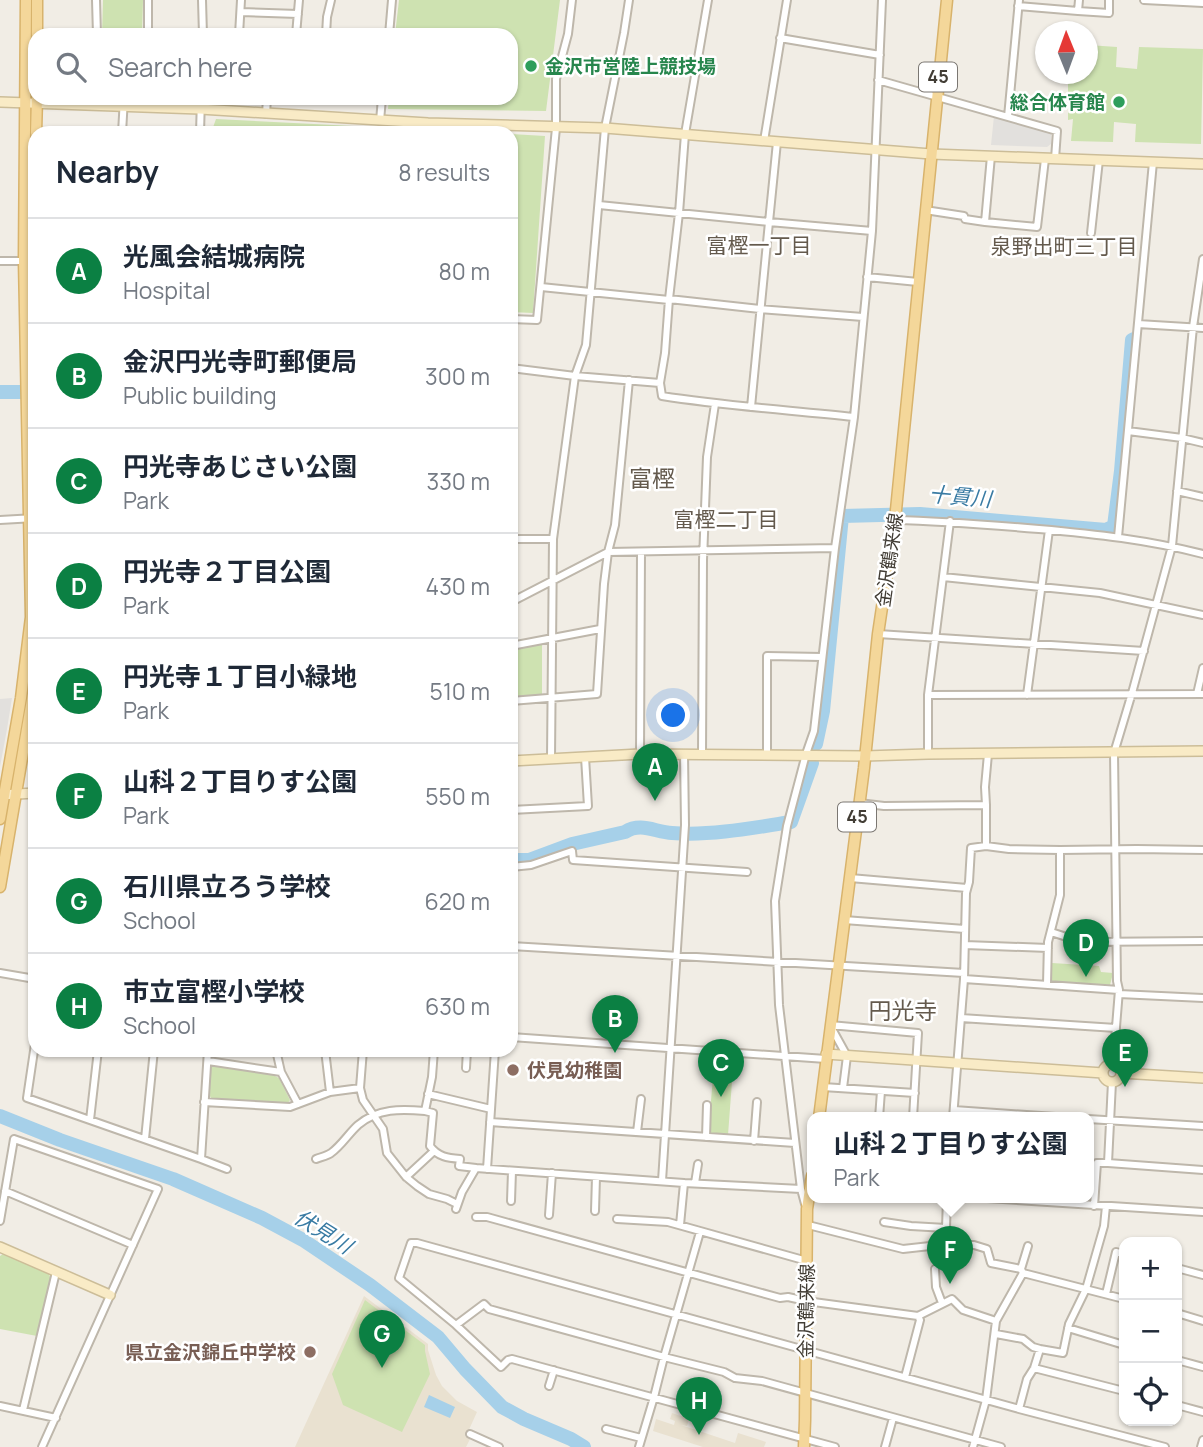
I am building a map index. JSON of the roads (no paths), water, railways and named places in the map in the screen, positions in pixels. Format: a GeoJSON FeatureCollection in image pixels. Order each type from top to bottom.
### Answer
{"type":"FeatureCollection","features":[{"type":"Feature","properties":{"kind":"main road"},"geometry":{"type":"LineString","coordinates":[[26,0],[28,29]]}},
{"type":"Feature","properties":{"kind":"main road"},"geometry":{"type":"LineString","coordinates":[[37,0],[37,28]]}},
{"type":"Feature","properties":{"kind":"main road","name":"金沢鶴来線"},"geometry":{"type":"LineString","coordinates":[[820,1112],[895,516],[947,0]]}},
{"type":"Feature","properties":{"kind":"main road"},"geometry":{"type":"LineString","coordinates":[[33,105],[35,126]]}},
{"type":"Feature","properties":{"kind":"main road"},"geometry":{"type":"LineString","coordinates":[[31,126],[33,105]]}},
{"type":"Feature","properties":{"kind":"main road"},"geometry":{"type":"LineString","coordinates":[[28,181],[23,261],[28,434]]}},
{"type":"Feature","properties":{"kind":"main road"},"geometry":{"type":"LineString","coordinates":[[0,819],[28,648]]}},
{"type":"Feature","properties":{"kind":"main road"},"geometry":{"type":"LineString","coordinates":[[0,887],[28,723]]}},
{"type":"Feature","properties":{"kind":"main road","name":"金沢鶴来線"},"geometry":{"type":"LineString","coordinates":[[804,1443],[808,1203]]}},
{"type":"Feature","properties":{"kind":"street"},"geometry":{"type":"LineString","coordinates":[[96,0],[97,28]]}},
{"type":"Feature","properties":{"kind":"street"},"geometry":{"type":"LineString","coordinates":[[148,0],[148,28]]}},
{"type":"Feature","properties":{"kind":"street"},"geometry":{"type":"LineString","coordinates":[[202,0],[203,28]]}},
{"type":"Feature","properties":{"kind":"street"},"geometry":{"type":"LineString","coordinates":[[240,28],[242,0]]}},
{"type":"Feature","properties":{"kind":"street"},"geometry":{"type":"LineString","coordinates":[[297,28],[299,0]]}},
{"type":"Feature","properties":{"kind":"street"},"geometry":{"type":"LineString","coordinates":[[326,28],[331,0]]}},
{"type":"Feature","properties":{"kind":"street"},"geometry":{"type":"LineString","coordinates":[[390,28],[393,0]]}},
{"type":"Feature","properties":{"kind":"street"},"geometry":{"type":"LineString","coordinates":[[518,319],[537,320],[556,128],[556,79],[568,34],[572,0]]}},
{"type":"Feature","properties":{"kind":"street"},"geometry":{"type":"LineString","coordinates":[[551,758],[553,539],[575,376],[586,345],[605,128],[629,0]]}},
{"type":"Feature","properties":{"kind":"street"},"geometry":{"type":"LineString","coordinates":[[708,0],[685,134],[660,383],[662,396],[715,404],[854,417]]}},
{"type":"Feature","properties":{"kind":"street"},"geometry":{"type":"LineString","coordinates":[[764,141],[787,0]]}},
{"type":"Feature","properties":{"kind":"street"},"geometry":{"type":"LineString","coordinates":[[807,1209],[801,1188],[785,1056],[776,962],[775,901],[787,823],[814,731],[835,548],[854,417],[872,232],[882,0]]}},
{"type":"Feature","properties":{"kind":"street"},"geometry":{"type":"LineString","coordinates":[[1078,12],[1079,0]]}},
{"type":"Feature","properties":{"kind":"street"},"geometry":{"type":"LineString","coordinates":[[1009,117],[1019,3],[1078,12],[1108,13],[1110,0]]}},
{"type":"Feature","properties":{"kind":"street"},"geometry":{"type":"LineString","coordinates":[[1144,0],[1203,3]]}},
{"type":"Feature","properties":{"kind":"street"},"geometry":{"type":"LineString","coordinates":[[241,12],[298,14]]}},
{"type":"Feature","properties":{"kind":"street"},"geometry":{"type":"LineString","coordinates":[[780,38],[880,55]]}},
{"type":"Feature","properties":{"kind":"street"},"geometry":{"type":"LineString","coordinates":[[878,80],[1057,131],[1037,227],[965,219],[964,216],[925,210]]}},
{"type":"Feature","properties":{"kind":"street"},"geometry":{"type":"LineString","coordinates":[[0,102],[28,101]]}},
{"type":"Feature","properties":{"kind":"street"},"geometry":{"type":"LineString","coordinates":[[122,126],[123,105]]}},
{"type":"Feature","properties":{"kind":"street"},"geometry":{"type":"LineString","coordinates":[[156,105],[380,121],[506,126]]}},
{"type":"Feature","properties":{"kind":"street"},"geometry":{"type":"LineString","coordinates":[[200,105],[200,126]]}},
{"type":"Feature","properties":{"kind":"street"},"geometry":{"type":"LineString","coordinates":[[266,114],[267,105]]}},
{"type":"Feature","properties":{"kind":"street"},"geometry":{"type":"LineString","coordinates":[[380,121],[381,105]]}},
{"type":"Feature","properties":{"kind":"street"},"geometry":{"type":"LineString","coordinates":[[518,126],[605,128],[931,154],[1203,164]]}},
{"type":"Feature","properties":{"kind":"street"},"geometry":{"type":"LineString","coordinates":[[751,407],[776,142]]}},
{"type":"Feature","properties":{"kind":"street"},"geometry":{"type":"LineString","coordinates":[[985,222],[992,156]]}},
{"type":"Feature","properties":{"kind":"street"},"geometry":{"type":"LineString","coordinates":[[1091,233],[1098,160]]}},
{"type":"Feature","properties":{"kind":"street"},"geometry":{"type":"LineString","coordinates":[[1118,537],[1153,162]]}},
{"type":"Feature","properties":{"kind":"street"},"geometry":{"type":"LineString","coordinates":[[599,205],[872,232]]}},
{"type":"Feature","properties":{"kind":"street"},"geometry":{"type":"LineString","coordinates":[[1113,1064],[1119,992],[1114,753],[1172,546],[1193,327],[1203,259]]}},
{"type":"Feature","properties":{"kind":"street"},"geometry":{"type":"LineString","coordinates":[[0,261],[28,261]]}},
{"type":"Feature","properties":{"kind":"street"},"geometry":{"type":"LineString","coordinates":[[867,277],[918,282]]}},
{"type":"Feature","properties":{"kind":"street"},"geometry":{"type":"LineString","coordinates":[[541,287],[863,317]]}},
{"type":"Feature","properties":{"kind":"street"},"geometry":{"type":"LineString","coordinates":[[1138,324],[1203,328]]}},
{"type":"Feature","properties":{"kind":"street"},"geometry":{"type":"LineString","coordinates":[[518,369],[660,383]]}},
{"type":"Feature","properties":{"kind":"street"},"geometry":{"type":"LineString","coordinates":[[518,700],[597,694],[600,629],[608,552],[615,525],[629,380]]}},
{"type":"Feature","properties":{"kind":"street"},"geometry":{"type":"LineString","coordinates":[[702,755],[707,457],[715,404]]}},
{"type":"Feature","properties":{"kind":"street"},"geometry":{"type":"LineString","coordinates":[[1128,431],[1203,443]]}},
{"type":"Feature","properties":{"kind":"street"},"geometry":{"type":"LineString","coordinates":[[1177,491],[1203,497]]}},
{"type":"Feature","properties":{"kind":"street"},"geometry":{"type":"LineString","coordinates":[[895,516],[1118,537],[1203,554]]}},
{"type":"Feature","properties":{"kind":"street"},"geometry":{"type":"LineString","coordinates":[[0,520],[28,518]]}},
{"type":"Feature","properties":{"kind":"street"},"geometry":{"type":"LineString","coordinates":[[928,754],[928,695],[950,521]]}},
{"type":"Feature","properties":{"kind":"street"},"geometry":{"type":"LineString","coordinates":[[1027,695],[1049,530]]}},
{"type":"Feature","properties":{"kind":"street"},"geometry":{"type":"LineString","coordinates":[[518,540],[553,539]]}},
{"type":"Feature","properties":{"kind":"street"},"geometry":{"type":"LineString","coordinates":[[518,597],[608,552],[835,548]]}},
{"type":"Feature","properties":{"kind":"street"},"geometry":{"type":"LineString","coordinates":[[640,754],[641,552]]}},
{"type":"Feature","properties":{"kind":"street"},"geometry":{"type":"LineString","coordinates":[[943,577],[1100,593],[1203,615]]}},
{"type":"Feature","properties":{"kind":"street"},"geometry":{"type":"LineString","coordinates":[[518,645],[600,629]]}},
{"type":"Feature","properties":{"kind":"street"},"geometry":{"type":"LineString","coordinates":[[878,634],[1144,651]]}},
{"type":"Feature","properties":{"kind":"street"},"geometry":{"type":"LineString","coordinates":[[767,754],[767,656],[822,657]]}},
{"type":"Feature","properties":{"kind":"street"},"geometry":{"type":"LineString","coordinates":[[928,695],[1200,694],[1203,668]]}},
{"type":"Feature","properties":{"kind":"street"},"geometry":{"type":"LineString","coordinates":[[518,760],[640,754],[865,756],[1203,751]]}},
{"type":"Feature","properties":{"kind":"street"},"geometry":{"type":"LineString","coordinates":[[662,1181],[684,833],[684,754]]}},
{"type":"Feature","properties":{"kind":"street"},"geometry":{"type":"LineString","coordinates":[[986,846],[985,787],[988,754]]}},
{"type":"Feature","properties":{"kind":"street"},"geometry":{"type":"LineString","coordinates":[[518,810],[588,806],[585,757]]}},
{"type":"Feature","properties":{"kind":"street"},"geometry":{"type":"LineString","coordinates":[[2,795],[28,793]]}},
{"type":"Feature","properties":{"kind":"street"},"geometry":{"type":"LineString","coordinates":[[859,803],[884,806],[986,805]]}},
{"type":"Feature","properties":{"kind":"street"},"geometry":{"type":"LineString","coordinates":[[983,1112],[954,1110],[971,848],[986,846],[1060,850],[1203,850]]}},
{"type":"Feature","properties":{"kind":"street"},"geometry":{"type":"LineString","coordinates":[[518,866],[531,865],[572,850],[573,860],[747,872]]}},
{"type":"Feature","properties":{"kind":"street"},"geometry":{"type":"LineString","coordinates":[[1046,984],[1048,948],[1060,895],[1060,850]]}},
{"type":"Feature","properties":{"kind":"street"},"geometry":{"type":"LineString","coordinates":[[849,878],[967,888]]}},
{"type":"Feature","properties":{"kind":"street"},"geometry":{"type":"LineString","coordinates":[[844,920],[965,929]]}},
{"type":"Feature","properties":{"kind":"street"},"geometry":{"type":"LineString","coordinates":[[1051,932],[1082,942],[1203,941]]}},
{"type":"Feature","properties":{"kind":"street"},"geometry":{"type":"LineString","coordinates":[[965,945],[1048,948]]}},
{"type":"Feature","properties":{"kind":"street"},"geometry":{"type":"LineString","coordinates":[[518,946],[838,965],[1203,998]]}},
{"type":"Feature","properties":{"kind":"street"},"geometry":{"type":"LineString","coordinates":[[0,973],[28,978]]}},
{"type":"Feature","properties":{"kind":"street"},"geometry":{"type":"LineString","coordinates":[[961,1018],[1116,1028]]}},
{"type":"Feature","properties":{"kind":"street"},"geometry":{"type":"LineString","coordinates":[[830,1025],[847,1055],[843,1088]]}},
{"type":"Feature","properties":{"kind":"street"},"geometry":{"type":"LineString","coordinates":[[830,1025],[918,1033],[913,1112]]}},
{"type":"Feature","properties":{"kind":"street"},"geometry":{"type":"LineString","coordinates":[[518,1037],[785,1056],[847,1055],[1103,1073]]}},
{"type":"Feature","properties":{"kind":"street"},"geometry":{"type":"LineString","coordinates":[[33,1057],[27,1098],[227,1169]]}},
{"type":"Feature","properties":{"kind":"street"},"geometry":{"type":"LineString","coordinates":[[90,1120],[97,1057]]}},
{"type":"Feature","properties":{"kind":"street"},"geometry":{"type":"LineString","coordinates":[[145,1139],[153,1057]]}},
{"type":"Feature","properties":{"kind":"street"},"geometry":{"type":"LineString","coordinates":[[201,1159],[208,1057]]}},
{"type":"Feature","properties":{"kind":"street"},"geometry":{"type":"LineString","coordinates":[[278,1057],[281,1072],[298,1104]]}},
{"type":"Feature","properties":{"kind":"street"},"geometry":{"type":"LineString","coordinates":[[326,1057],[330,1092]]}},
{"type":"Feature","properties":{"kind":"street"},"geometry":{"type":"LineString","coordinates":[[362,1057],[360,1088],[363,1100],[383,1129],[387,1153],[406,1177],[429,1194],[447,1199],[456,1206],[476,1168]]}},
{"type":"Feature","properties":{"kind":"street"},"geometry":{"type":"LineString","coordinates":[[425,1111],[433,1057]]}},
{"type":"Feature","properties":{"kind":"street"},"geometry":{"type":"LineString","coordinates":[[466,1068],[467,1057]]}},
{"type":"Feature","properties":{"kind":"street"},"geometry":{"type":"LineString","coordinates":[[487,1169],[495,1057]]}},
{"type":"Feature","properties":{"kind":"street"},"geometry":{"type":"LineString","coordinates":[[208,1061],[281,1072]]}},
{"type":"Feature","properties":{"kind":"street"},"geometry":{"type":"LineString","coordinates":[[1112,1082],[1107,1080],[1103,1073],[1105,1067],[1113,1064]]}},
{"type":"Feature","properties":{"kind":"street"},"geometry":{"type":"LineString","coordinates":[[1112,1082],[1117,1080],[1121,1073],[1120,1068],[1113,1064]]}},
{"type":"Feature","properties":{"kind":"street"},"geometry":{"type":"LineString","coordinates":[[1121,1073],[1203,1078]]}},
{"type":"Feature","properties":{"kind":"street"},"geometry":{"type":"LineString","coordinates":[[1108,1163],[1112,1082]]}},
{"type":"Feature","properties":{"kind":"street"},"geometry":{"type":"LineString","coordinates":[[822,1087],[915,1093]]}},
{"type":"Feature","properties":{"kind":"street"},"geometry":{"type":"LineString","coordinates":[[205,1102],[290,1107],[330,1092],[360,1088]]}},
{"type":"Feature","properties":{"kind":"street"},"geometry":{"type":"LineString","coordinates":[[879,1112],[881,1091]]}},
{"type":"Feature","properties":{"kind":"street"},"geometry":{"type":"LineString","coordinates":[[428,1094],[491,1109]]}},
{"type":"Feature","properties":{"kind":"street"},"geometry":{"type":"LineString","coordinates":[[638,1132],[641,1099]]}},
{"type":"Feature","properties":{"kind":"street"},"geometry":{"type":"LineString","coordinates":[[754,1141],[757,1102]]}},
{"type":"Feature","properties":{"kind":"street"},"geometry":{"type":"LineString","coordinates":[[706,1137],[707,1105]]}},
{"type":"Feature","properties":{"kind":"street"},"geometry":{"type":"LineString","coordinates":[[316,1159],[331,1153],[374,1114],[388,1111],[425,1111],[433,1113],[430,1146],[445,1158],[460,1159],[459,1166],[684,1183],[801,1188]]}},
{"type":"Feature","properties":{"kind":"street"},"geometry":{"type":"LineString","coordinates":[[1094,1120],[1203,1126]]}},
{"type":"Feature","properties":{"kind":"street"},"geometry":{"type":"LineString","coordinates":[[491,1122],[795,1143]]}},
{"type":"Feature","properties":{"kind":"street"},"geometry":{"type":"LineString","coordinates":[[0,1222],[14,1139],[158,1189],[42,1447]]}},
{"type":"Feature","properties":{"kind":"street"},"geometry":{"type":"LineString","coordinates":[[406,1177],[434,1151]]}},
{"type":"Feature","properties":{"kind":"street"},"geometry":{"type":"LineString","coordinates":[[1094,1163],[1203,1170]]}},
{"type":"Feature","properties":{"kind":"street"},"geometry":{"type":"LineString","coordinates":[[1094,1206],[1097,1163]]}},
{"type":"Feature","properties":{"kind":"street"},"geometry":{"type":"LineString","coordinates":[[695,1183],[698,1164]]}},
{"type":"Feature","properties":{"kind":"street"},"geometry":{"type":"LineString","coordinates":[[511,1201],[512,1171]]}},
{"type":"Feature","properties":{"kind":"street"},"geometry":{"type":"LineString","coordinates":[[550,1215],[552,1173]]}},
{"type":"Feature","properties":{"kind":"street"},"geometry":{"type":"LineString","coordinates":[[595,1211],[596,1177]]}},
{"type":"Feature","properties":{"kind":"street"},"geometry":{"type":"LineString","coordinates":[[680,1225],[684,1183]]}},
{"type":"Feature","properties":{"kind":"street"},"geometry":{"type":"LineString","coordinates":[[5,1191],[133,1245]]}},
{"type":"Feature","properties":{"kind":"street"},"geometry":{"type":"LineString","coordinates":[[939,1245],[946,1228],[947,1203]]}},
{"type":"Feature","properties":{"kind":"street"},"geometry":{"type":"LineString","coordinates":[[1054,1203],[1203,1212]]}},
{"type":"Feature","properties":{"kind":"street"},"geometry":{"type":"LineString","coordinates":[[996,1334],[1023,1339],[1032,1347],[1063,1353],[1068,1328],[1086,1289],[1104,1226],[1106,1206]]}},
{"type":"Feature","properties":{"kind":"street"},"geometry":{"type":"LineString","coordinates":[[475,1217],[487,1217],[780,1297],[918,1316],[952,1299],[963,1310],[996,1321]]}},
{"type":"Feature","properties":{"kind":"street"},"geometry":{"type":"LineString","coordinates":[[617,1219],[668,1222],[807,1261]]}},
{"type":"Feature","properties":{"kind":"street"},"geometry":{"type":"LineString","coordinates":[[884,1222],[946,1228]]}},
{"type":"Feature","properties":{"kind":"street"},"geometry":{"type":"LineString","coordinates":[[808,1226],[902,1248],[974,1245],[987,1250],[991,1263],[1119,1298]]}},
{"type":"Feature","properties":{"kind":"street"},"geometry":{"type":"LineString","coordinates":[[639,1447],[700,1232]]}},
{"type":"Feature","properties":{"kind":"street"},"geometry":{"type":"LineString","coordinates":[[835,1447],[804,1443],[654,1397],[512,1359],[501,1367],[399,1278],[411,1243],[1165,1447]]}},
{"type":"Feature","properties":{"kind":"street"},"geometry":{"type":"LineString","coordinates":[[974,1444],[986,1400],[996,1321],[1022,1271],[1028,1246]]}},
{"type":"Feature","properties":{"kind":"street"},"geometry":{"type":"LineString","coordinates":[[0,1247],[110,1296]]}},
{"type":"Feature","properties":{"kind":"street"},"geometry":{"type":"LineString","coordinates":[[1106,1294],[1116,1252],[1119,1253]]}},
{"type":"Feature","properties":{"kind":"street"},"geometry":{"type":"LineString","coordinates":[[935,1269],[936,1286],[942,1303]]}},
{"type":"Feature","properties":{"kind":"street"},"geometry":{"type":"LineString","coordinates":[[1182,1269],[1203,1275]]}},
{"type":"Feature","properties":{"kind":"street"},"geometry":{"type":"LineString","coordinates":[[23,1410],[57,1272]]}},
{"type":"Feature","properties":{"kind":"street"},"geometry":{"type":"LineString","coordinates":[[456,1325],[484,1304],[489,1309],[724,1372],[735,1378],[762,1381],[974,1444],[1001,1447]]}},
{"type":"Feature","properties":{"kind":"street"},"geometry":{"type":"LineString","coordinates":[[1182,1315],[1203,1321]]}},
{"type":"Feature","properties":{"kind":"street"},"geometry":{"type":"LineString","coordinates":[[905,1377],[920,1320],[918,1316]]}},
{"type":"Feature","properties":{"kind":"street"},"geometry":{"type":"LineString","coordinates":[[1068,1328],[1119,1343]]}},
{"type":"Feature","properties":{"kind":"street"},"geometry":{"type":"LineString","coordinates":[[1019,1409],[1027,1379],[1040,1349]]}},
{"type":"Feature","properties":{"kind":"street"},"geometry":{"type":"LineString","coordinates":[[1182,1361],[1203,1367]]}},
{"type":"Feature","properties":{"kind":"street"},"geometry":{"type":"LineString","coordinates":[[1034,1368],[1119,1390]]}},
{"type":"Feature","properties":{"kind":"street"},"geometry":{"type":"LineString","coordinates":[[549,1387],[554,1370]]}},
{"type":"Feature","properties":{"kind":"street"},"geometry":{"type":"LineString","coordinates":[[0,1406],[56,1418]]}},
{"type":"Feature","properties":{"kind":"street"},"geometry":{"type":"LineString","coordinates":[[1182,1406],[1203,1412]]}},
{"type":"Feature","properties":{"kind":"street"},"geometry":{"type":"LineString","coordinates":[[885,1447],[892,1418]]}},
{"type":"Feature","properties":{"kind":"street"},"geometry":{"type":"LineString","coordinates":[[607,1429],[641,1438]]}},
{"type":"Feature","properties":{"kind":"street"},"geometry":{"type":"LineString","coordinates":[[470,1434],[499,1447]]}},
{"type":"Feature","properties":{"kind":"street"},"geometry":{"type":"LineString","coordinates":[[1201,1447],[1203,1440]]}},
{"type":"Feature","properties":{"kind":"street"},"geometry":{"type":"LineString","coordinates":[[804,1443],[814,1443],[817,1447]]}},
{"type":"Feature","properties":{"kind":"water"},"geometry":{"type":"Polygon","coordinates":[[[429,1395],[455,1407],[450,1418],[424,1407],[429,1395]]]}},
{"type":"Feature","properties":{"kind":"waterway","name":"十貫川"},"geometry":{"type":"LineString","coordinates":[[816,744],[823,711],[842,516],[920,514],[1106,530],[1114,526],[1134,339]]}},
{"type":"Feature","properties":{"kind":"waterway","name":"十貫川"},"geometry":{"type":"LineString","coordinates":[[0,392],[28,392]]}},
{"type":"Feature","properties":{"kind":"waterway","name":"十貫川"},"geometry":{"type":"LineString","coordinates":[[518,860],[529,860],[572,844],[637,828],[672,833],[701,833],[791,822],[812,763]]}},
{"type":"Feature","properties":{"kind":"waterway","name":"伏見川"},"geometry":{"type":"LineString","coordinates":[[0,1116],[173,1179],[262,1218],[303,1240],[370,1285],[438,1337],[502,1407],[584,1447]]}},
{"type":"Feature","properties":{"kind":"place","name":"金沢市営陸上競技場"},"geometry":{"type":"Point","coordinates":[531,66]}},
{"type":"Feature","properties":{"kind":"place","name":"総合体育館"},"geometry":{"type":"Point","coordinates":[1119,102]}},
{"type":"Feature","properties":{"kind":"place","name":"光風会結城病院"},"geometry":{"type":"Point","coordinates":[655,801]}},
{"type":"Feature","properties":{"kind":"place","name":"円光寺２丁目公園"},"geometry":{"type":"Point","coordinates":[1086,977]}},
{"type":"Feature","properties":{"kind":"place","name":"金沢円光寺町郵便局"},"geometry":{"type":"Point","coordinates":[615,1053]}},
{"type":"Feature","properties":{"kind":"place","name":"伏見幼稚園"},"geometry":{"type":"Point","coordinates":[513,1070]}},
{"type":"Feature","properties":{"kind":"place","name":"円光寺１丁目小緑地"},"geometry":{"type":"Point","coordinates":[1125,1087]}},
{"type":"Feature","properties":{"kind":"place","name":"円光寺あじさい公園"},"geometry":{"type":"Point","coordinates":[721,1097]}},
{"type":"Feature","properties":{"kind":"place","name":"山科２丁目りす公園"},"geometry":{"type":"Point","coordinates":[950,1284]}},
{"type":"Feature","properties":{"kind":"place","name":"県立金沢錦丘中学校"},"geometry":{"type":"Point","coordinates":[310,1352]}},
{"type":"Feature","properties":{"kind":"place","name":"石川県立ろう学校"},"geometry":{"type":"Point","coordinates":[382,1368]}},
{"type":"Feature","properties":{"kind":"place","name":"市立富樫小学校"},"geometry":{"type":"Point","coordinates":[699,1435]}},
{"type":"Feature","properties":{"kind":"district","name":"富樫一丁目"},"geometry":{"type":"Point","coordinates":[759,246]}},
{"type":"Feature","properties":{"kind":"district","name":"泉野出町三丁目"},"geometry":{"type":"Point","coordinates":[1064,247]}},
{"type":"Feature","properties":{"kind":"district","name":"富樫"},"geometry":{"type":"Point","coordinates":[652,479]}},
{"type":"Feature","properties":{"kind":"district","name":"富樫二丁目"},"geometry":{"type":"Point","coordinates":[726,520]}},
{"type":"Feature","properties":{"kind":"district","name":"円光寺"},"geometry":{"type":"Point","coordinates":[903,1011]}}]}
